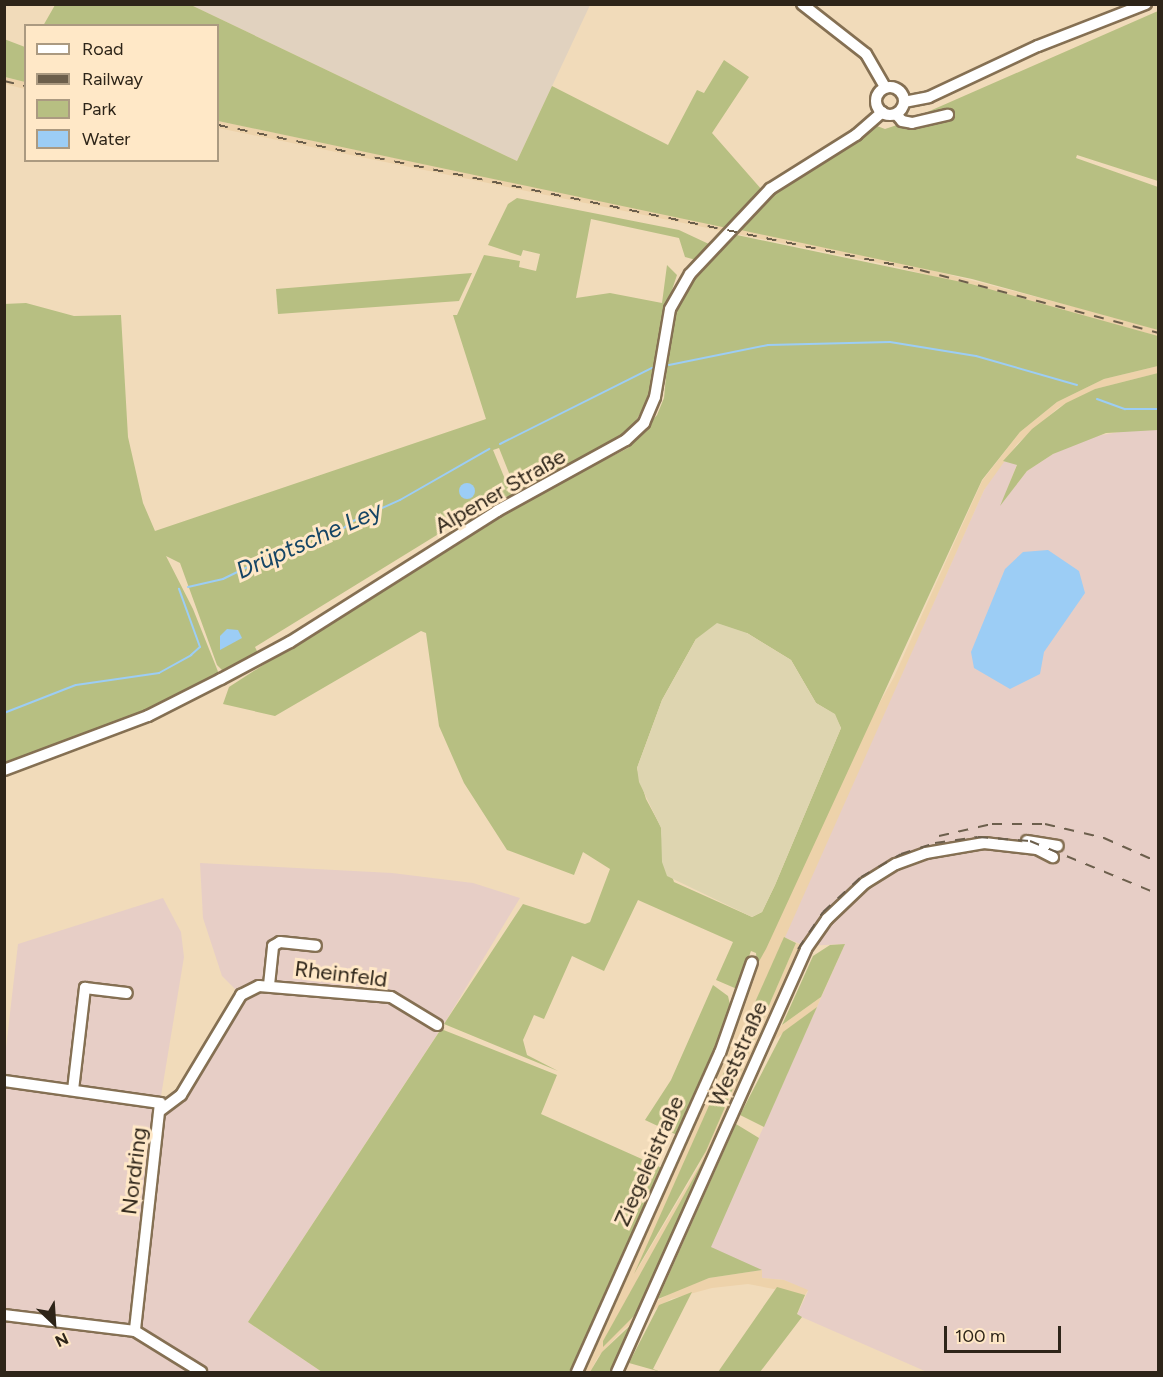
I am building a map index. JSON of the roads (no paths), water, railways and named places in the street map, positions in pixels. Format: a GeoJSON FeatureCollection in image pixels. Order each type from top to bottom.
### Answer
{"type":"FeatureCollection","features":[{"type":"Feature","properties":{"kind":"street"},"geometry":{"type":"LineString","coordinates":[[802,4],[866,54],[886,88]]}},
{"type":"Feature","properties":{"kind":"street"},"geometry":{"type":"LineString","coordinates":[[896,114],[904,102],[929,97],[1038,46],[1146,4]]}},
{"type":"Feature","properties":{"kind":"street"},"geometry":{"type":"LineString","coordinates":[[886,88],[898,90],[904,102]]}},
{"type":"Feature","properties":{"kind":"street"},"geometry":{"type":"LineString","coordinates":[[886,88],[877,97],[882,112],[896,114],[902,121],[912,123],[948,115]]}},
{"type":"Feature","properties":{"kind":"street","name":"Alpener Straße"},"geometry":{"type":"LineString","coordinates":[[4,770],[148,716],[240,669],[290,642],[496,511],[626,440],[644,423],[655,398],[670,309],[690,274],[770,189],[865,129],[882,112]]}},
{"type":"Feature","properties":{"kind":"street","name":"Weststraße"},"geometry":{"type":"LineString","coordinates":[[984,843],[993,837],[1058,846]]}},
{"type":"Feature","properties":{"kind":"street","name":"Weststraße"},"geometry":{"type":"LineString","coordinates":[[617,1372],[806,949],[843,902],[896,864],[926,853],[984,843],[1037,849],[1053,857]]}},
{"type":"Feature","properties":{"kind":"street","name":"Rheinfeld"},"geometry":{"type":"LineString","coordinates":[[269,985],[273,946],[280,942],[316,946]]}},
{"type":"Feature","properties":{"kind":"street","name":"Ziegeleistraße"},"geometry":{"type":"LineString","coordinates":[[577,1372],[720,1053],[752,962]]}},
{"type":"Feature","properties":{"kind":"street","name":"Rheinfeld"},"geometry":{"type":"LineString","coordinates":[[161,1110],[180,1095],[241,995],[269,985],[391,997],[437,1025]]}},
{"type":"Feature","properties":{"kind":"street"},"geometry":{"type":"LineString","coordinates":[[74,1090],[85,988],[127,993]]}},
{"type":"Feature","properties":{"kind":"street","name":"Nordring"},"geometry":{"type":"LineString","coordinates":[[4,1081],[160,1102],[161,1110],[135,1331]]}},
{"type":"Feature","properties":{"kind":"street"},"geometry":{"type":"LineString","coordinates":[[4,1315],[135,1331],[201,1372]]}},
{"type":"Feature","properties":{"kind":"water"},"geometry":{"type":"Polygon","coordinates":[[[464,483],[470,483],[475,491],[473,497],[464,499],[459,494],[459,488],[464,483]]]}},
{"type":"Feature","properties":{"kind":"water"},"geometry":{"type":"Polygon","coordinates":[[[1048,550],[1079,571],[1085,593],[1044,652],[1040,674],[1010,689],[974,668],[971,652],[1005,569],[1023,552],[1048,550]]]}},
{"type":"Feature","properties":{"kind":"water"},"geometry":{"type":"Polygon","coordinates":[[[227,629],[238,630],[242,638],[220,650],[220,636],[227,629]]]}},
{"type":"Feature","properties":{"kind":"waterway","name":"Drüptsche Ley"},"geometry":{"type":"LineString","coordinates":[[669,365],[768,345],[890,342],[976,356],[1077,385]]}},
{"type":"Feature","properties":{"kind":"waterway","name":"Drüptsche Ley"},"geometry":{"type":"LineString","coordinates":[[500,444],[652,368]]}},
{"type":"Feature","properties":{"kind":"waterway","name":"Drüptsche Ley"},"geometry":{"type":"LineString","coordinates":[[1097,399],[1125,409],[1158,409]]}},
{"type":"Feature","properties":{"kind":"waterway","name":"Drüptsche Ley"},"geometry":{"type":"LineString","coordinates":[[188,587],[223,579],[301,541],[338,533],[351,522],[400,500],[489,449]]}},
{"type":"Feature","properties":{"kind":"waterway","name":"Drüptsche Ley"},"geometry":{"type":"LineString","coordinates":[[4,713],[76,685],[159,673],[191,655],[200,647],[179,589]]}},
{"type":"Feature","properties":{"kind":"railway"},"geometry":{"type":"LineString","coordinates":[[4,81],[24,86]]}},
{"type":"Feature","properties":{"kind":"railway"},"geometry":{"type":"LineString","coordinates":[[219,125],[920,270],[1158,333]]}},
{"type":"Feature","properties":{"kind":"railway"},"geometry":{"type":"LineString","coordinates":[[939,836],[992,824],[1045,824],[1104,838],[1158,862]]}},
{"type":"Feature","properties":{"kind":"railway"},"geometry":{"type":"LineString","coordinates":[[798,949],[823,912],[861,877],[901,854],[935,843],[978,837],[1030,841],[1158,894]]}}]}
